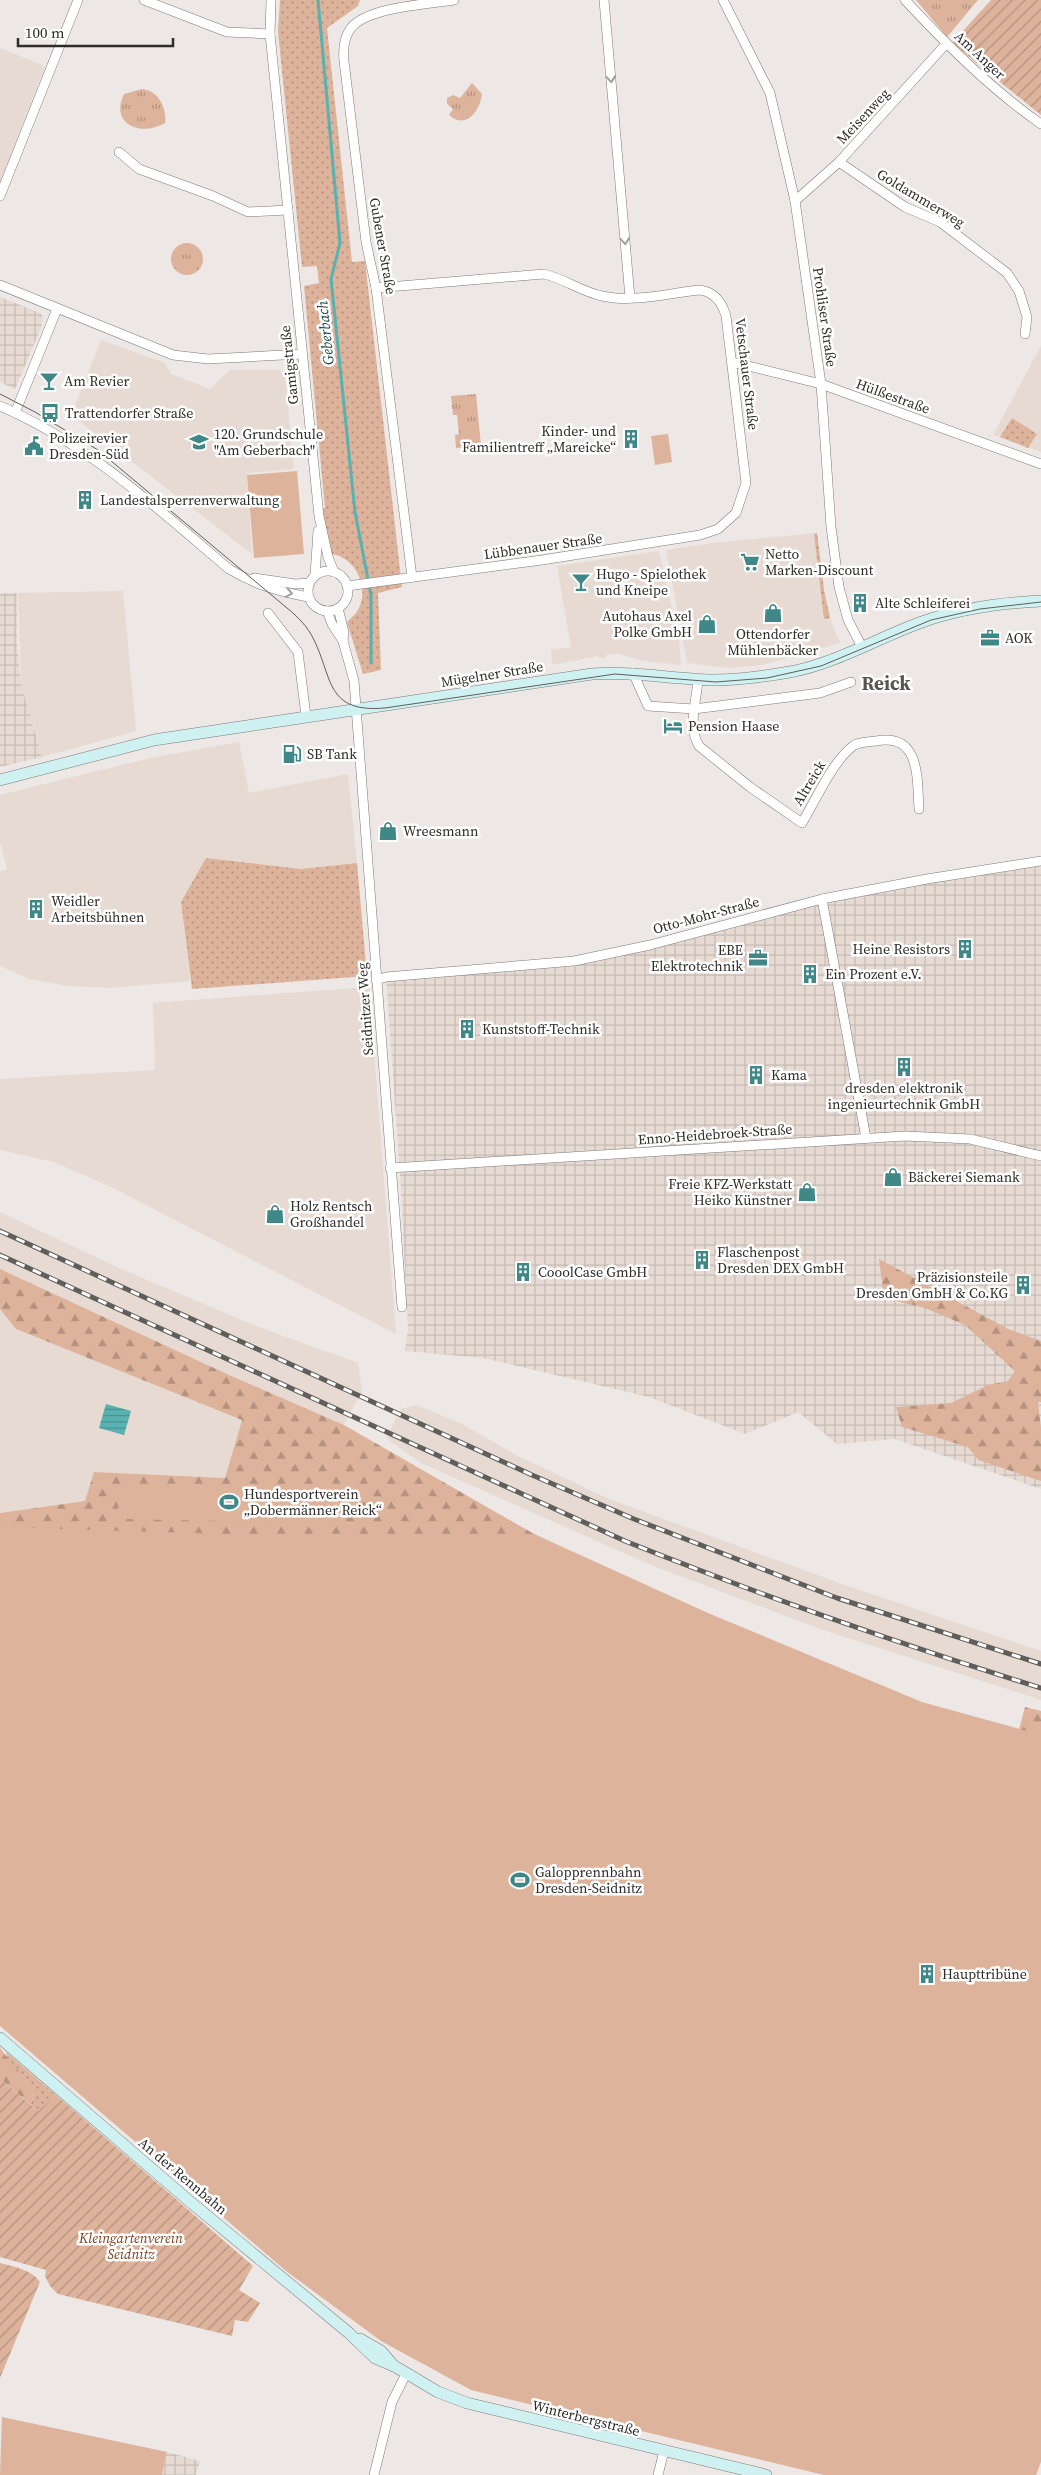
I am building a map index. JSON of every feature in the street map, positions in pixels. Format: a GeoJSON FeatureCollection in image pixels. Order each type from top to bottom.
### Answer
{"type":"FeatureCollection","features":[{"type":"Feature","properties":{"kind":"street"},"geometry":{"type":"LineString","coordinates":[[0,196],[78,0]]}},
{"type":"Feature","properties":{"kind":"street"},"geometry":{"type":"LineString","coordinates":[[144,0],[227,32],[270,34]]}},
{"type":"Feature","properties":{"kind":"street","name":"Gamigstraße"},"geometry":{"type":"LineString","coordinates":[[271,0],[270,34],[319,516],[328,557],[334,572],[342,577],[347,586]]}},
{"type":"Feature","properties":{"kind":"street","name":"Gubener Straße"},"geometry":{"type":"LineString","coordinates":[[412,577],[376,288],[365,237],[344,61],[344,42],[351,28],[373,14],[454,0]]}},
{"type":"Feature","properties":{"kind":"street"},"geometry":{"type":"LineString","coordinates":[[604,0],[630,298]]}},
{"type":"Feature","properties":{"kind":"street","name":"Prohliser Straße"},"geometry":{"type":"LineString","coordinates":[[723,0],[770,93],[795,202],[821,384],[831,528],[838,587],[848,620],[862,648]]}},
{"type":"Feature","properties":{"kind":"street","name":"Am Anger"},"geometry":{"type":"LineString","coordinates":[[905,0],[946,44],[1015,105],[1041,124]]}},
{"type":"Feature","properties":{"kind":"street","name":"Meisenweg"},"geometry":{"type":"LineString","coordinates":[[795,202],[839,162],[946,44]]}},
{"type":"Feature","properties":{"kind":"street"},"geometry":{"type":"LineString","coordinates":[[119,152],[140,168],[214,196],[248,212],[288,210]]}},
{"type":"Feature","properties":{"kind":"street","name":"Goldammerweg"},"geometry":{"type":"LineString","coordinates":[[839,162],[905,207],[940,222],[1006,273],[1019,291],[1027,317],[1025,334]]}},
{"type":"Feature","properties":{"kind":"street","name":"Vetschauer Straße"},"geometry":{"type":"LineString","coordinates":[[376,288],[544,274],[558,277],[601,296],[630,298],[700,290],[708,291],[718,299],[723,307],[732,362],[746,483],[736,513]]}},
{"type":"Feature","properties":{"kind":"street"},"geometry":{"type":"LineString","coordinates":[[0,285],[173,355],[191,358],[302,354]]}},
{"type":"Feature","properties":{"kind":"street"},"geometry":{"type":"LineString","coordinates":[[15,413],[57,309]]}},
{"type":"Feature","properties":{"kind":"street","name":"Hülßestraße"},"geometry":{"type":"LineString","coordinates":[[732,362],[821,384],[1041,464]]}},
{"type":"Feature","properties":{"kind":"street"},"geometry":{"type":"LineString","coordinates":[[0,406],[77,446],[116,474],[246,580],[276,591],[308,597]]}},
{"type":"Feature","properties":{"kind":"street","name":"Lübbenauer Straße"},"geometry":{"type":"LineString","coordinates":[[347,586],[700,535],[718,529],[736,513]]}},
{"type":"Feature","properties":{"kind":"street","name":"Gamigstraße"},"geometry":{"type":"LineString","coordinates":[[315,575],[319,516]]}},
{"type":"Feature","properties":{"kind":"street"},"geometry":{"type":"LineString","coordinates":[[334,572],[321,572],[315,575],[309,583],[308,597],[315,607],[327,611],[338,608],[346,599],[347,586]]}},
{"type":"Feature","properties":{"kind":"street"},"geometry":{"type":"LineString","coordinates":[[238,574],[264,580],[309,583]]}},
{"type":"Feature","properties":{"kind":"street"},"geometry":{"type":"LineString","coordinates":[[851,682],[820,693],[694,708],[648,706],[633,672],[698,679],[746,679],[787,672],[822,663],[862,648],[898,631],[961,610],[998,604],[1041,601]]}},
{"type":"Feature","properties":{"kind":"street"},"geometry":{"type":"LineString","coordinates":[[338,608],[344,632],[343,641]]}},
{"type":"Feature","properties":{"kind":"street"},"geometry":{"type":"LineString","coordinates":[[327,611],[332,624],[343,641],[354,680],[357,709]]}},
{"type":"Feature","properties":{"kind":"street"},"geometry":{"type":"LineString","coordinates":[[268,613],[294,644],[298,652],[306,716]]}},
{"type":"Feature","properties":{"kind":"street","name":"Mügelner Straße"},"geometry":{"type":"LineString","coordinates":[[0,780],[154,740],[592,674],[633,672]]}},
{"type":"Feature","properties":{"kind":"street","name":"Altreick"},"geometry":{"type":"LineString","coordinates":[[698,679],[694,708],[694,738],[699,746],[750,787],[802,823],[838,765],[854,745],[883,739],[895,742],[907,749],[916,760],[919,809]]}},
{"type":"Feature","properties":{"kind":"street","name":"Seidnitzer Weg"},"geometry":{"type":"LineString","coordinates":[[357,709],[402,1308]]}},
{"type":"Feature","properties":{"kind":"street","name":"Otto-Mohr-Straße"},"geometry":{"type":"LineString","coordinates":[[376,980],[386,977],[574,961],[650,944],[822,899],[935,877],[1041,861]]}},
{"type":"Feature","properties":{"kind":"street"},"geometry":{"type":"LineString","coordinates":[[822,899],[866,1138]]}},
{"type":"Feature","properties":{"kind":"street","name":"Enno-Heidebroek-Straße"},"geometry":{"type":"LineString","coordinates":[[390,1168],[866,1138],[941,1136],[970,1139],[1041,1156]]}},
{"type":"Feature","properties":{"kind":"street","name":"An der Rennbahn"},"geometry":{"type":"LineString","coordinates":[[0,2038],[188,2200],[350,2333],[375,2358],[396,2367],[406,2374]]}},
{"type":"Feature","properties":{"kind":"street"},"geometry":{"type":"LineString","coordinates":[[374,2475],[392,2402],[406,2374]]}},
{"type":"Feature","properties":{"kind":"street","name":"Winterbergstraße"},"geometry":{"type":"LineString","coordinates":[[406,2374],[438,2392],[467,2403],[766,2475]]}},
{"type":"Feature","properties":{"kind":"street"},"geometry":{"type":"LineString","coordinates":[[658,2475],[664,2451]]}},
{"type":"Feature","properties":{"kind":"shaded area"},"geometry":{"type":"Polygon","coordinates":[[[0,48],[45,66],[0,183],[0,48]]]}},
{"type":"Feature","properties":{"kind":"shaded area"},"geometry":{"type":"Polygon","coordinates":[[[0,297],[40,313],[43,316],[41,328],[15,389],[0,382],[0,297]]]}},
{"type":"Feature","properties":{"kind":"shaded area","name":"120. Grundschule \"Am Geberbach\""},"geometry":{"type":"Polygon","coordinates":[[[101,340],[165,363],[171,374],[210,389],[230,370],[278,370],[285,375],[294,469],[247,473],[252,554],[71,415],[101,340]]]}},
{"type":"Feature","properties":{"kind":"shaded area"},"geometry":{"type":"Polygon","coordinates":[[[1041,346],[1041,452],[993,435],[1041,346]]]}},
{"type":"Feature","properties":{"kind":"shaded area"},"geometry":{"type":"Polygon","coordinates":[[[817,533],[824,590],[830,618],[840,643],[762,665],[729,668],[687,663],[666,550],[713,543],[817,533]]]}},
{"type":"Feature","properties":{"kind":"shaded area"},"geometry":{"type":"Polygon","coordinates":[[[659,551],[679,640],[681,665],[644,661],[616,653],[606,655],[606,658],[599,658],[598,656],[552,665],[551,650],[571,647],[557,566],[659,551]]]}},
{"type":"Feature","properties":{"kind":"shaded area"},"geometry":{"type":"Polygon","coordinates":[[[123,591],[136,731],[42,757],[21,684],[18,593],[123,591]]]}},
{"type":"Feature","properties":{"kind":"shaded area"},"geometry":{"type":"Polygon","coordinates":[[[0,593],[17,593],[17,642],[21,684],[42,757],[0,767],[0,593]]]}},
{"type":"Feature","properties":{"kind":"shaded area"},"geometry":{"type":"Polygon","coordinates":[[[239,742],[249,793],[348,774],[357,863],[301,869],[206,858],[181,903],[190,981],[110,988],[68,986],[29,979],[0,966],[0,871],[7,869],[0,842],[0,795],[150,758],[239,742]]]}},
{"type":"Feature","properties":{"kind":"shaded area"},"geometry":{"type":"Polygon","coordinates":[[[1041,861],[1041,1489],[895,1439],[837,1444],[798,1412],[745,1434],[649,1397],[483,1358],[405,1351],[408,1329],[401,1188],[386,977],[574,961],[822,899],[1041,861]]]}},
{"type":"Feature","properties":{"kind":"shaded area","name":"Holz Rentsch Großhandel"},"geometry":{"type":"Polygon","coordinates":[[[369,987],[396,1334],[109,1186],[54,1162],[0,1150],[0,1079],[155,1070],[153,1003],[369,987]]]}},
{"type":"Feature","properties":{"kind":"shaded area"},"geometry":{"type":"Polygon","coordinates":[[[0,1212],[119,1268],[256,1326],[358,1363],[362,1391],[344,1425],[227,1374],[0,1269],[0,1212]]]}},
{"type":"Feature","properties":{"kind":"shaded area"},"geometry":{"type":"Polygon","coordinates":[[[0,1309],[16,1329],[242,1420],[225,1478],[94,1472],[85,1501],[0,1513],[0,1309]]]}},
{"type":"Feature","properties":{"kind":"shaded area"},"geometry":{"type":"Polygon","coordinates":[[[417,1405],[460,1423],[518,1456],[609,1499],[842,1584],[1041,1651],[1041,1700],[823,1630],[651,1565],[419,1462],[386,1438],[401,1409],[417,1405]]]}},
{"type":"Feature","properties":{"kind":"shaded area"},"geometry":{"type":"Polygon","coordinates":[[[167,2452],[200,2461],[196,2475],[162,2475],[167,2452]]]}},
{"type":"Feature","properties":{"kind":"green space"},"geometry":{"type":"Polygon","coordinates":[[[280,0],[360,0],[358,6],[327,28],[352,262],[365,261],[402,587],[378,593],[381,670],[363,674],[347,622],[357,612],[361,601],[361,583],[354,567],[340,556],[331,554],[322,508],[325,508],[304,286],[319,283],[317,266],[302,267],[278,32],[280,0]]]}},
{"type":"Feature","properties":{"kind":"green space"},"geometry":{"type":"Polygon","coordinates":[[[916,0],[978,0],[947,37],[916,0]]]}},
{"type":"Feature","properties":{"kind":"green space"},"geometry":{"type":"Polygon","coordinates":[[[991,0],[1041,0],[1041,115],[952,43],[991,0]]]}},
{"type":"Feature","properties":{"kind":"green space"},"geometry":{"type":"Polygon","coordinates":[[[472,83],[482,94],[478,107],[466,119],[455,119],[449,115],[453,109],[447,104],[447,98],[453,95],[460,98],[472,83]]]}},
{"type":"Feature","properties":{"kind":"green space"},"geometry":{"type":"Polygon","coordinates":[[[142,89],[148,90],[157,96],[163,106],[165,123],[147,129],[130,125],[124,120],[121,114],[121,105],[124,94],[142,89]]]}},
{"type":"Feature","properties":{"kind":"green space"},"geometry":{"type":"Polygon","coordinates":[[[187,243],[193,244],[198,248],[202,253],[202,265],[198,270],[193,274],[187,275],[181,274],[176,270],[172,265],[171,259],[172,253],[176,248],[181,244],[187,243]]]}},
{"type":"Feature","properties":{"kind":"green space"},"geometry":{"type":"Polygon","coordinates":[[[476,394],[481,446],[456,448],[455,435],[459,434],[457,415],[453,415],[451,396],[476,394]]]}},
{"type":"Feature","properties":{"kind":"green space"},"geometry":{"type":"Polygon","coordinates":[[[1012,418],[1037,434],[1028,448],[1000,437],[1012,418]]]}},
{"type":"Feature","properties":{"kind":"green space"},"geometry":{"type":"Polygon","coordinates":[[[668,434],[672,462],[655,465],[651,436],[668,434]]]}},
{"type":"Feature","properties":{"kind":"green space"},"geometry":{"type":"Polygon","coordinates":[[[297,471],[304,554],[254,558],[247,475],[297,471]]]}},
{"type":"Feature","properties":{"kind":"green space"},"geometry":{"type":"Polygon","coordinates":[[[817,533],[824,590],[830,618],[824,619],[814,534],[817,533]]]}},
{"type":"Feature","properties":{"kind":"green space"},"geometry":{"type":"Polygon","coordinates":[[[206,858],[301,869],[357,863],[367,976],[192,989],[181,902],[206,858]]]}},
{"type":"Feature","properties":{"kind":"green space"},"geometry":{"type":"Polygon","coordinates":[[[879,1259],[1008,1329],[1041,1341],[1041,1402],[1038,1402],[1041,1428],[1041,1481],[978,1460],[968,1447],[902,1427],[896,1407],[951,1403],[988,1385],[1008,1381],[1015,1371],[965,1325],[925,1308],[884,1298],[879,1259]]]}},
{"type":"Feature","properties":{"kind":"green space"},"geometry":{"type":"Polygon","coordinates":[[[0,1269],[227,1374],[344,1425],[576,1558],[0,1654],[0,1513],[85,1501],[94,1472],[225,1478],[242,1420],[16,1329],[0,1309],[0,1269]]]}},
{"type":"Feature","properties":{"kind":"green space","name":"Hundesportverein „Dobermänner Reick“"},"geometry":{"type":"Polygon","coordinates":[[[119,1485],[341,1490],[340,1523],[118,1519],[119,1485]]]}},
{"type":"Feature","properties":{"kind":"green space","name":"Galopprennbahn Dresden-Seidnitz"},"geometry":{"type":"Polygon","coordinates":[[[0,1527],[354,1538],[534,1534],[708,1613],[922,1702],[1041,1735],[1041,2462],[1036,2475],[824,2475],[471,2390],[381,2341],[286,2271],[0,2026],[0,1527]]]}},
{"type":"Feature","properties":{"kind":"green space"},"geometry":{"type":"Polygon","coordinates":[[[1025,1707],[1041,1711],[1041,1744],[1017,1737],[1025,1707]]]}},
{"type":"Feature","properties":{"kind":"green space"},"geometry":{"type":"Polygon","coordinates":[[[0,2048],[33,2090],[34,2097],[30,2104],[0,2079],[0,2048]]]}},
{"type":"Feature","properties":{"kind":"green space"},"geometry":{"type":"Polygon","coordinates":[[[6,2052],[56,2095],[38,2111],[30,2104],[34,2097],[33,2090],[8,2060],[6,2052]]]}},
{"type":"Feature","properties":{"kind":"green space","name":"Kleingartenverein Seidnitz"},"geometry":{"type":"Polygon","coordinates":[[[0,2079],[38,2111],[56,2095],[253,2266],[239,2290],[260,2303],[248,2322],[235,2320],[232,2336],[58,2294],[50,2286],[45,2276],[46,2270],[0,2257],[0,2079]]]}},
{"type":"Feature","properties":{"kind":"green space"},"geometry":{"type":"Polygon","coordinates":[[[0,2263],[27,2271],[40,2282],[0,2378],[0,2263]]]}},
{"type":"Feature","properties":{"kind":"green space"},"geometry":{"type":"Polygon","coordinates":[[[2,2417],[167,2452],[162,2475],[0,2475],[2,2417]]]}},
{"type":"Feature","properties":{"kind":"water"},"geometry":{"type":"Polygon","coordinates":[[[106,1404],[131,1411],[124,1435],[99,1428],[106,1404]]]}},
{"type":"Feature","properties":{"kind":"waterway","name":"Geberbach"},"geometry":{"type":"LineString","coordinates":[[318,0],[340,243],[331,279],[355,512],[371,595],[371,663]]}},
{"type":"Feature","properties":{"kind":"tram line"},"geometry":{"type":"LineString","coordinates":[[0,394],[35,412],[98,450],[291,611],[312,635],[334,690],[342,699],[352,705],[366,708],[385,708],[615,674],[716,682],[767,678],[821,666],[931,620],[980,609],[1041,602]]}},
{"type":"Feature","properties":{"kind":"railway"},"geometry":{"type":"LineString","coordinates":[[0,1231],[532,1475],[634,1519],[837,1598],[1041,1664]]}},
{"type":"Feature","properties":{"kind":"railway"},"geometry":{"type":"LineString","coordinates":[[0,1255],[625,1541],[832,1619],[1041,1688]]}},
{"type":"Feature","properties":{"kind":"place","name":"Am Revier"},"geometry":{"type":"Point","coordinates":[49,381]}},
{"type":"Feature","properties":{"kind":"place","name":"Trattendorfer Straße"},"geometry":{"type":"Point","coordinates":[50,413]}},
{"type":"Feature","properties":{"kind":"place","name":"Kinder- und Familientreff „Mareicke“"},"geometry":{"type":"Point","coordinates":[631,439]}},
{"type":"Feature","properties":{"kind":"place","name":"120. Grundschule \"Am Geberbach\""},"geometry":{"type":"Point","coordinates":[199,442]}},
{"type":"Feature","properties":{"kind":"place","name":"Polizeirevier Dresden-Süd"},"geometry":{"type":"Point","coordinates":[34,446]}},
{"type":"Feature","properties":{"kind":"place","name":"Landestalsperrenverwaltung"},"geometry":{"type":"Point","coordinates":[85,500]}},
{"type":"Feature","properties":{"kind":"place","name":"Netto Marken-Discount"},"geometry":{"type":"Point","coordinates":[750,562]}},
{"type":"Feature","properties":{"kind":"place","name":"Hugo - Spielothek und Kneipe"},"geometry":{"type":"Point","coordinates":[581,582]}},
{"type":"Feature","properties":{"kind":"place","name":"Alte Schleiferei"},"geometry":{"type":"Point","coordinates":[860,603]}},
{"type":"Feature","properties":{"kind":"place","name":"Ottendorfer Mühlenbäcker"},"geometry":{"type":"Point","coordinates":[773,613]}},
{"type":"Feature","properties":{"kind":"place","name":"Autohaus Axel Polke GmbH"},"geometry":{"type":"Point","coordinates":[707,624]}},
{"type":"Feature","properties":{"kind":"place","name":"AOK"},"geometry":{"type":"Point","coordinates":[990,638]}},
{"type":"Feature","properties":{"kind":"place","name":"Pension Haase"},"geometry":{"type":"Point","coordinates":[673,726]}},
{"type":"Feature","properties":{"kind":"place","name":"SB Tank"},"geometry":{"type":"Point","coordinates":[292,754]}},
{"type":"Feature","properties":{"kind":"place","name":"Wreesmann"},"geometry":{"type":"Point","coordinates":[388,831]}},
{"type":"Feature","properties":{"kind":"place","name":"Weidler Arbeitsbühnen"},"geometry":{"type":"Point","coordinates":[36,909]}},
{"type":"Feature","properties":{"kind":"place","name":"Heine Resistors"},"geometry":{"type":"Point","coordinates":[965,949]}},
{"type":"Feature","properties":{"kind":"place","name":"EBE Elektrotechnik"},"geometry":{"type":"Point","coordinates":[758,958]}},
{"type":"Feature","properties":{"kind":"place","name":"Ein Prozent e.V."},"geometry":{"type":"Point","coordinates":[810,974]}},
{"type":"Feature","properties":{"kind":"place","name":"Kunststoff-Technik"},"geometry":{"type":"Point","coordinates":[467,1029]}},
{"type":"Feature","properties":{"kind":"place","name":"dresden elektronik ingenieurtechnik GmbH"},"geometry":{"type":"Point","coordinates":[904,1067]}},
{"type":"Feature","properties":{"kind":"place","name":"Kama"},"geometry":{"type":"Point","coordinates":[756,1075]}},
{"type":"Feature","properties":{"kind":"place","name":"Bäckerei Siemank"},"geometry":{"type":"Point","coordinates":[893,1177]}},
{"type":"Feature","properties":{"kind":"place","name":"Freie KFZ-Werkstatt Heiko Künstner"},"geometry":{"type":"Point","coordinates":[807,1192]}},
{"type":"Feature","properties":{"kind":"place","name":"Holz Rentsch Großhandel"},"geometry":{"type":"Point","coordinates":[275,1214]}},
{"type":"Feature","properties":{"kind":"place","name":"Flaschenpost Dresden DEX GmbH"},"geometry":{"type":"Point","coordinates":[702,1260]}},
{"type":"Feature","properties":{"kind":"place","name":"CooolCase GmbH"},"geometry":{"type":"Point","coordinates":[523,1272]}},
{"type":"Feature","properties":{"kind":"place","name":"Präzisionsteile Dresden GmbH & Co.KG"},"geometry":{"type":"Point","coordinates":[1023,1285]}},
{"type":"Feature","properties":{"kind":"place","name":"Hundesportverein „Dobermänner Reick“"},"geometry":{"type":"Point","coordinates":[229,1502]}},
{"type":"Feature","properties":{"kind":"place","name":"Galopprennbahn Dresden-Seidnitz"},"geometry":{"type":"Point","coordinates":[520,1880]}},
{"type":"Feature","properties":{"kind":"place","name":"Haupttribüne"},"geometry":{"type":"Point","coordinates":[927,1974]}},
{"type":"Feature","properties":{"kind":"district","name":"Reick"},"geometry":{"type":"Point","coordinates":[886,683]}}]}
